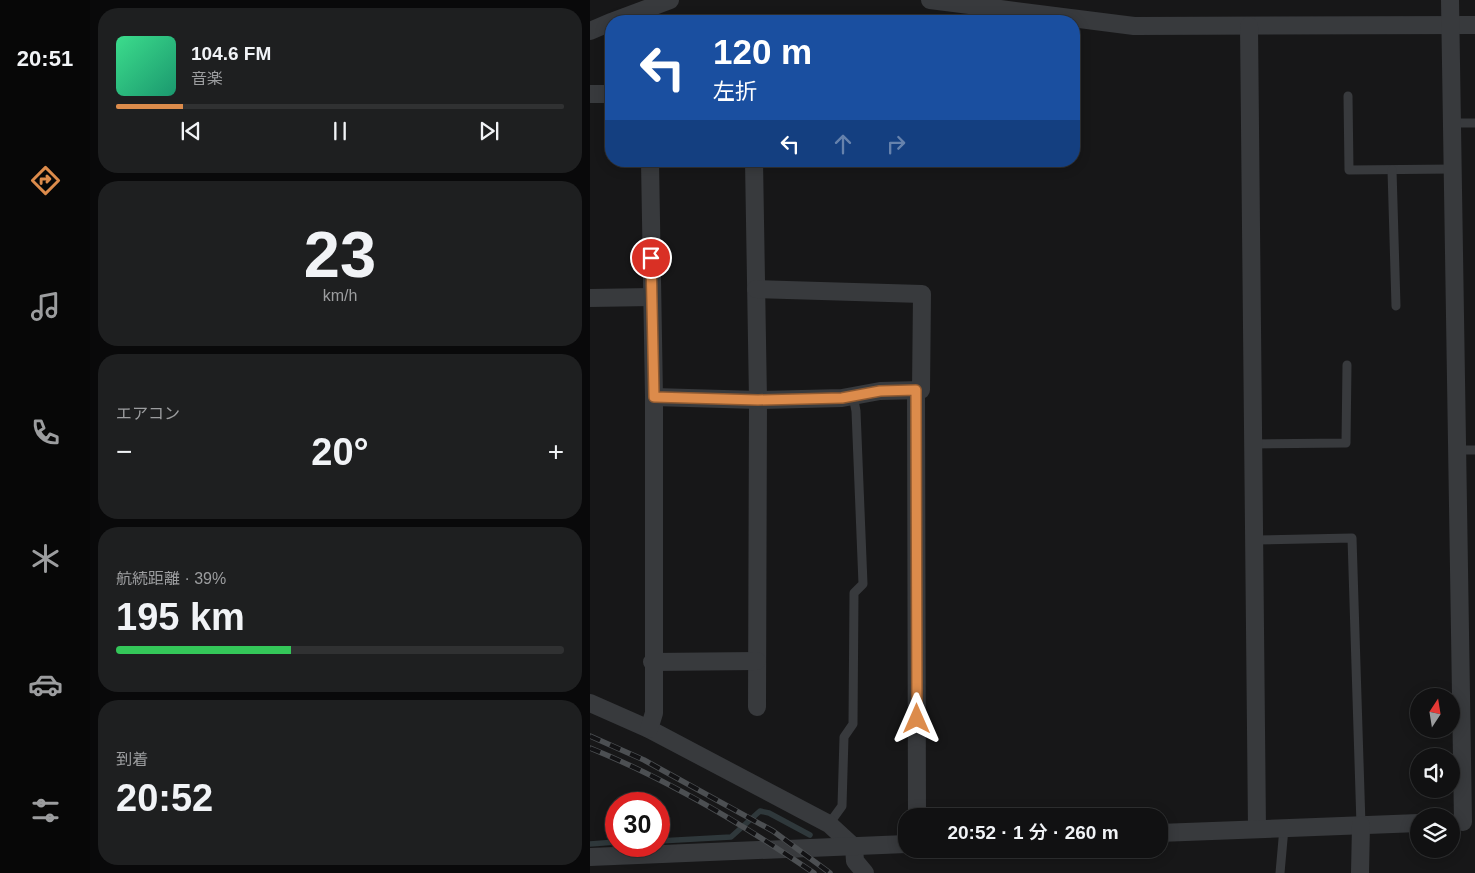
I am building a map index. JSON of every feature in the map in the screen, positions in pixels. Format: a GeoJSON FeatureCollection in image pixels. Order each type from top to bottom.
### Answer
{"type":"FeatureCollection","features":[{"type":"Feature","properties":{"kind":"street"},"geometry":{"type":"LineString","coordinates":[[649,15],[670,0]]}},
{"type":"Feature","properties":{"kind":"street"},"geometry":{"type":"LineString","coordinates":[[930,0],[1048,15]]}},
{"type":"Feature","properties":{"kind":"street"},"geometry":{"type":"LineString","coordinates":[[1450,0],[1454,169],[1466,450],[1463,822]]}},
{"type":"Feature","properties":{"kind":"street"},"geometry":{"type":"LineString","coordinates":[[1080,19],[1134,26],[1475,25]]}},
{"type":"Feature","properties":{"kind":"street"},"geometry":{"type":"LineString","coordinates":[[590,31],[605,25]]}},
{"type":"Feature","properties":{"kind":"street"},"geometry":{"type":"LineString","coordinates":[[1249,26],[1257,829]]}},
{"type":"Feature","properties":{"kind":"street"},"geometry":{"type":"LineString","coordinates":[[590,94],[605,94]]}},
{"type":"Feature","properties":{"kind":"street"},"geometry":{"type":"LineString","coordinates":[[649,729],[654,713],[652,662],[654,397],[650,167]]}},
{"type":"Feature","properties":{"kind":"street"},"geometry":{"type":"LineString","coordinates":[[754,167],[758,400],[757,707]]}},
{"type":"Feature","properties":{"kind":"street"},"geometry":{"type":"LineString","coordinates":[[654,397],[758,400],[853,396],[880,391],[921,390],[922,294],[756,289]]}},
{"type":"Feature","properties":{"kind":"street"},"geometry":{"type":"LineString","coordinates":[[590,298],[652,298]]}},
{"type":"Feature","properties":{"kind":"street"},"geometry":{"type":"LineString","coordinates":[[916,390],[917,808]]}},
{"type":"Feature","properties":{"kind":"street"},"geometry":{"type":"LineString","coordinates":[[652,662],[757,661]]}},
{"type":"Feature","properties":{"kind":"street"},"geometry":{"type":"LineString","coordinates":[[590,703],[649,729],[829,824],[854,847],[856,861],[865,873]]}},
{"type":"Feature","properties":{"kind":"street"},"geometry":{"type":"LineString","coordinates":[[1168,833],[1410,823]]}},
{"type":"Feature","properties":{"kind":"street"},"geometry":{"type":"LineString","coordinates":[[1360,873],[1361,825]]}},
{"type":"Feature","properties":{"kind":"street"},"geometry":{"type":"LineString","coordinates":[[590,857],[898,844]]}},
{"type":"Feature","properties":{"kind":"lane"},"geometry":{"type":"LineString","coordinates":[[1348,96],[1349,170],[1454,169]]}},
{"type":"Feature","properties":{"kind":"lane"},"geometry":{"type":"LineString","coordinates":[[1454,124],[1475,123]]}},
{"type":"Feature","properties":{"kind":"lane"},"geometry":{"type":"LineString","coordinates":[[1392,170],[1396,306]]}},
{"type":"Feature","properties":{"kind":"lane"},"geometry":{"type":"LineString","coordinates":[[1253,444],[1346,443],[1347,365]]}},
{"type":"Feature","properties":{"kind":"lane"},"geometry":{"type":"LineString","coordinates":[[829,824],[842,806],[844,737],[853,724],[854,593],[863,584],[856,411],[853,396]]}},
{"type":"Feature","properties":{"kind":"lane"},"geometry":{"type":"LineString","coordinates":[[1254,540],[1352,538],[1361,825]]}},
{"type":"Feature","properties":{"kind":"lane"},"geometry":{"type":"LineString","coordinates":[[1280,873],[1284,828]]}},
{"type":"Feature","properties":{"kind":"waterway"},"geometry":{"type":"LineString","coordinates":[[670,840],[731,837],[760,811],[769,813],[810,835]]}},
{"type":"Feature","properties":{"kind":"waterway"},"geometry":{"type":"LineString","coordinates":[[590,844],[605,843]]}},
{"type":"Feature","properties":{"kind":"railway"},"geometry":{"type":"LineString","coordinates":[[590,736],[644,760],[773,831],[830,873]]}},
{"type":"Feature","properties":{"kind":"railway"},"geometry":{"type":"LineString","coordinates":[[590,748],[648,774],[705,804],[814,873]]}},
{"type":"Feature","properties":{"kind":"route"},"geometry":{"type":"LineString","coordinates":[[651,258],[654,397],[758,400],[842,398],[880,391],[916,390],[917,719]]}}]}
